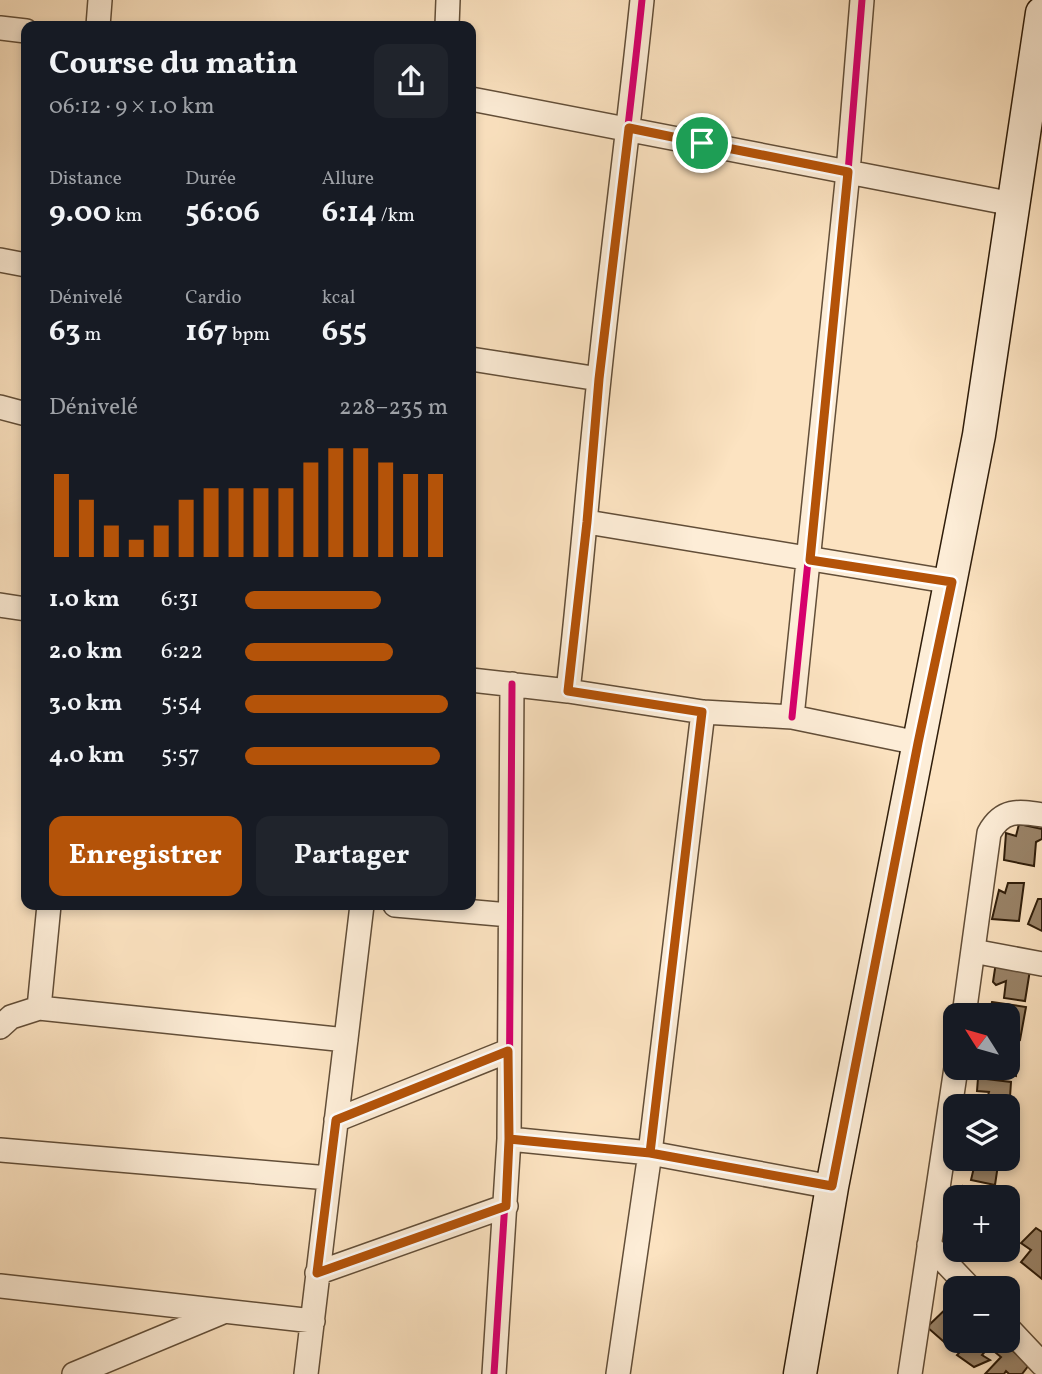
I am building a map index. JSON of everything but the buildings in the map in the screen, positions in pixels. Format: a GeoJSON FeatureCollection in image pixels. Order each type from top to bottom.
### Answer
{"type":"FeatureCollection","features":[{"type":"Feature","properties":{"kind":"main road"},"geometry":{"type":"LineString","coordinates":[[800,1374],[832,1186],[979,435],[1042,13]]}},
{"type":"Feature","properties":{"kind":"street"},"geometry":{"type":"LineString","coordinates":[[98,21],[100,0]]}},
{"type":"Feature","properties":{"kind":"street"},"geometry":{"type":"LineString","coordinates":[[447,21],[448,0]]}},
{"type":"Feature","properties":{"kind":"street"},"geometry":{"type":"LineString","coordinates":[[568,691],[587,522],[599,379],[642,0]]}},
{"type":"Feature","properties":{"kind":"street"},"geometry":{"type":"LineString","coordinates":[[792,717],[848,172],[862,0]]}},
{"type":"Feature","properties":{"kind":"street"},"geometry":{"type":"LineString","coordinates":[[0,28],[21,30]]}},
{"type":"Feature","properties":{"kind":"street"},"geometry":{"type":"LineString","coordinates":[[476,100],[1013,204]]}},
{"type":"Feature","properties":{"kind":"street"},"geometry":{"type":"LineString","coordinates":[[0,260],[21,264]]}},
{"type":"Feature","properties":{"kind":"street"},"geometry":{"type":"LineString","coordinates":[[476,360],[599,379]]}},
{"type":"Feature","properties":{"kind":"street"},"geometry":{"type":"LineString","coordinates":[[0,407],[21,413]]}},
{"type":"Feature","properties":{"kind":"street"},"geometry":{"type":"LineString","coordinates":[[587,522],[952,582]]}},
{"type":"Feature","properties":{"kind":"street"},"geometry":{"type":"LineString","coordinates":[[0,605],[21,608]]}},
{"type":"Feature","properties":{"kind":"street"},"geometry":{"type":"LineString","coordinates":[[476,680],[568,691],[702,712],[792,717],[918,743]]}},
{"type":"Feature","properties":{"kind":"street"},"geometry":{"type":"LineString","coordinates":[[494,1374],[509,1139],[512,684]]}},
{"type":"Feature","properties":{"kind":"street"},"geometry":{"type":"LineString","coordinates":[[618,1374],[650,1153],[702,712]]}},
{"type":"Feature","properties":{"kind":"street"},"geometry":{"type":"LineString","coordinates":[[966,1003],[989,833],[995,822],[1009,814],[1018,811],[1042,815]]}},
{"type":"Feature","properties":{"kind":"street"},"geometry":{"type":"LineString","coordinates":[[39,1008],[49,910]]}},
{"type":"Feature","properties":{"kind":"street"},"geometry":{"type":"LineString","coordinates":[[306,1374],[361,910]]}},
{"type":"Feature","properties":{"kind":"street"},"geometry":{"type":"LineString","coordinates":[[452,910],[510,915]]}},
{"type":"Feature","properties":{"kind":"street"},"geometry":{"type":"LineString","coordinates":[[973,951],[1042,964]]}},
{"type":"Feature","properties":{"kind":"street"},"geometry":{"type":"LineString","coordinates":[[0,1027],[11,1017],[39,1008],[346,1040]]}},
{"type":"Feature","properties":{"kind":"street"},"geometry":{"type":"LineString","coordinates":[[336,1120],[508,1051]]}},
{"type":"Feature","properties":{"kind":"street"},"geometry":{"type":"LineString","coordinates":[[910,1374],[954,1080]]}},
{"type":"Feature","properties":{"kind":"street"},"geometry":{"type":"LineString","coordinates":[[509,1139],[650,1153],[832,1186]]}},
{"type":"Feature","properties":{"kind":"street"},"geometry":{"type":"LineString","coordinates":[[0,1150],[329,1178]]}},
{"type":"Feature","properties":{"kind":"street"},"geometry":{"type":"LineString","coordinates":[[317,1273],[506,1206]]}},
{"type":"Feature","properties":{"kind":"street"},"geometry":{"type":"LineString","coordinates":[[929,1245],[959,1276]]}},
{"type":"Feature","properties":{"kind":"street"},"geometry":{"type":"LineString","coordinates":[[0,1286],[313,1321]]}},
{"type":"Feature","properties":{"kind":"street"},"geometry":{"type":"LineString","coordinates":[[74,1374],[227,1310]]}},
{"type":"Feature","properties":{"kind":"street"},"geometry":{"type":"LineString","coordinates":[[1020,1338],[1039,1355]]}},
{"type":"Feature","properties":{"kind":"cycle path"},"geometry":{"type":"LineString","coordinates":[[568,691],[604,332],[642,0]]}},
{"type":"Feature","properties":{"kind":"cycle path"},"geometry":{"type":"LineString","coordinates":[[792,717],[848,172],[862,0]]}},
{"type":"Feature","properties":{"kind":"cycle path"},"geometry":{"type":"LineString","coordinates":[[494,1374],[509,1139],[512,684]]}},
{"type":"Feature","properties":{"kind":"route"},"geometry":{"type":"LineString","coordinates":[[702,143],[629,128],[599,379],[587,522],[568,691],[702,712],[650,1153],[509,1139],[508,1051],[336,1120],[317,1273],[506,1206],[509,1139],[579,1146],[650,1153],[832,1186],[952,582],[810,560],[848,172],[702,143]]}}]}
